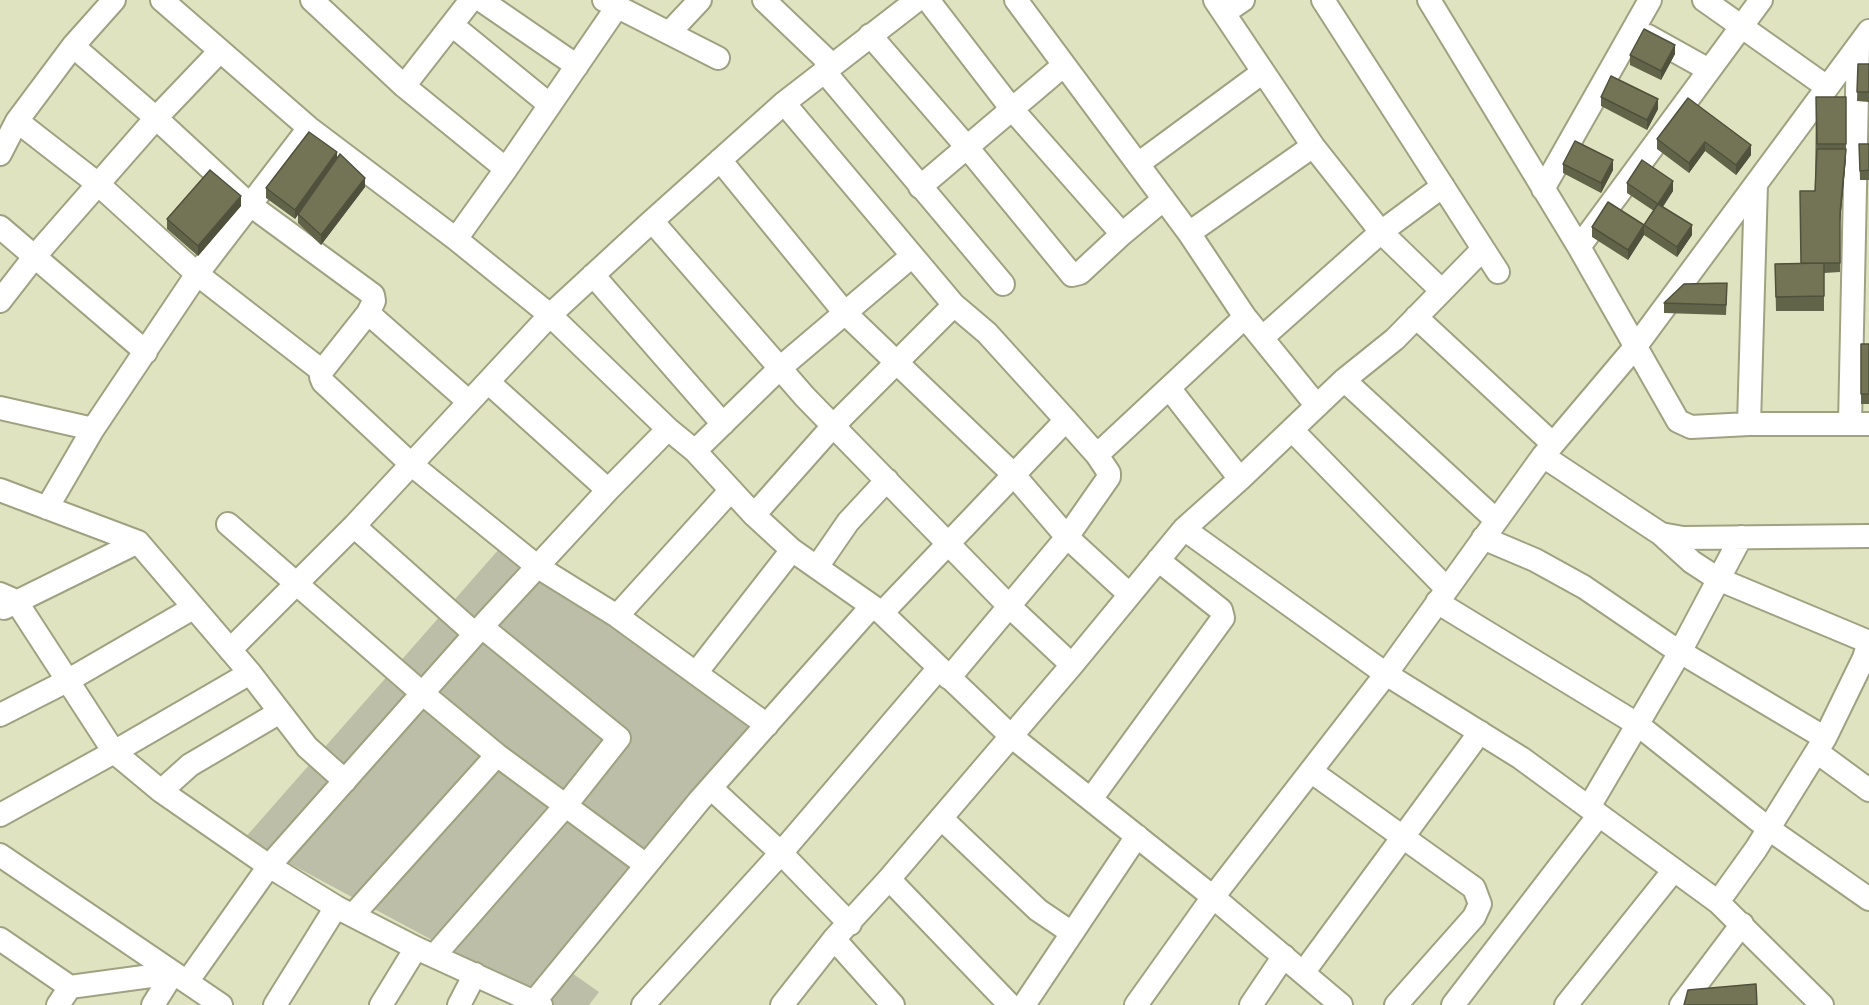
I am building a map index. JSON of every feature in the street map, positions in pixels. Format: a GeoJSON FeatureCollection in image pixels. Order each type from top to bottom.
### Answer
{"type":"FeatureCollection","features":[{"type":"Feature","properties":{"kind":"street"},"geometry":{"type":"LineString","coordinates":[[0,154],[17,121],[74,46],[114,0]]}},
{"type":"Feature","properties":{"kind":"street"},"geometry":{"type":"LineString","coordinates":[[162,0],[309,128],[456,239],[550,315],[668,429],[694,451],[754,515],[792,550],[877,610],[1011,736],[1213,897],[1341,1005]]}},
{"type":"Feature","properties":{"kind":"street"},"geometry":{"type":"LineString","coordinates":[[312,0],[404,86],[506,169]]}},
{"type":"Feature","properties":{"kind":"street"},"geometry":{"type":"LineString","coordinates":[[404,86],[471,0]]}},
{"type":"Feature","properties":{"kind":"street"},"geometry":{"type":"LineString","coordinates":[[481,0],[577,66]]}},
{"type":"Feature","properties":{"kind":"street"},"geometry":{"type":"LineString","coordinates":[[669,33],[700,0]]}},
{"type":"Feature","properties":{"kind":"street"},"geometry":{"type":"LineString","coordinates":[[764,0],[828,68],[920,187],[1003,284]]}},
{"type":"Feature","properties":{"kind":"street"},"geometry":{"type":"LineString","coordinates":[[230,650],[354,526],[550,315],[784,103],[917,0]]}},
{"type":"Feature","properties":{"kind":"street"},"geometry":{"type":"LineString","coordinates":[[928,0],[1011,108],[1122,234]]}},
{"type":"Feature","properties":{"kind":"street"},"geometry":{"type":"LineString","coordinates":[[1243,0],[1219,7],[1313,146],[1381,232],[1442,291]]}},
{"type":"Feature","properties":{"kind":"street"},"geometry":{"type":"LineString","coordinates":[[1323,0],[1498,272]]}},
{"type":"Feature","properties":{"kind":"street"},"geometry":{"type":"LineString","coordinates":[[1429,0],[1579,247],[1678,421],[1691,427],[1749,424],[1859,424],[1863,38]]}},
{"type":"Feature","properties":{"kind":"street"},"geometry":{"type":"LineString","coordinates":[[1543,189],[1650,0]]}},
{"type":"Feature","properties":{"kind":"street"},"geometry":{"type":"LineString","coordinates":[[1704,0],[1827,87]]}},
{"type":"Feature","properties":{"kind":"street"},"geometry":{"type":"LineString","coordinates":[[1579,247],[1761,0]]}},
{"type":"Feature","properties":{"kind":"street"},"geometry":{"type":"LineString","coordinates":[[1022,2],[1064,65],[1189,233],[1245,317],[1317,406]]}},
{"type":"Feature","properties":{"kind":"street"},"geometry":{"type":"LineString","coordinates":[[456,239],[577,66],[610,3],[718,58]]}},
{"type":"Feature","properties":{"kind":"street"},"geometry":{"type":"LineString","coordinates":[[452,25],[550,105]]}},
{"type":"Feature","properties":{"kind":"street"},"geometry":{"type":"LineString","coordinates":[[1634,28],[1709,70]]}},
{"type":"Feature","properties":{"kind":"street"},"geometry":{"type":"LineString","coordinates":[[870,36],[966,146],[1072,275],[1080,273],[1122,234],[1164,200]]}},
{"type":"Feature","properties":{"kind":"street"},"geometry":{"type":"LineString","coordinates":[[1136,1005],[1213,897],[1386,674],[1548,450],[1635,346],[1863,38]]}},
{"type":"Feature","properties":{"kind":"street"},"geometry":{"type":"LineString","coordinates":[[74,46],[249,204],[373,295],[374,301],[368,313],[322,371],[323,382],[412,465],[538,567],[616,616],[767,725]]}},
{"type":"Feature","properties":{"kind":"street"},"geometry":{"type":"LineString","coordinates":[[0,301],[35,256],[156,118],[220,51]]}},
{"type":"Feature","properties":{"kind":"street"},"geometry":{"type":"LineString","coordinates":[[920,187],[1064,65]]}},
{"type":"Feature","properties":{"kind":"street"},"geometry":{"type":"LineString","coordinates":[[1138,164],[1263,72]]}},
{"type":"Feature","properties":{"kind":"street"},"geometry":{"type":"LineString","coordinates":[[643,1005],[1008,605],[1067,537],[1109,477],[1108,470],[1066,420],[987,333],[954,305],[784,103]]}},
{"type":"Feature","properties":{"kind":"street"},"geometry":{"type":"LineString","coordinates":[[17,121],[98,184],[197,274],[322,371]]}},
{"type":"Feature","properties":{"kind":"street"},"geometry":{"type":"LineString","coordinates":[[46,508],[93,429],[197,274],[309,128]]}},
{"type":"Feature","properties":{"kind":"street"},"geometry":{"type":"LineString","coordinates":[[1189,233],[1313,146]]}},
{"type":"Feature","properties":{"kind":"street"},"geometry":{"type":"LineString","coordinates":[[720,160],[845,313],[1013,474],[1067,537],[1129,594]]}},
{"type":"Feature","properties":{"kind":"street"},"geometry":{"type":"LineString","coordinates":[[1749,424],[1756,184]]}},
{"type":"Feature","properties":{"kind":"street"},"geometry":{"type":"LineString","coordinates":[[1263,338],[1381,232],[1443,186]]}},
{"type":"Feature","properties":{"kind":"street"},"geometry":{"type":"LineString","coordinates":[[652,221],[805,397],[1008,605],[1071,665]]}},
{"type":"Feature","properties":{"kind":"street"},"geometry":{"type":"LineString","coordinates":[[0,227],[146,352]]}},
{"type":"Feature","properties":{"kind":"street"},"geometry":{"type":"LineString","coordinates":[[782,1005],[1184,529],[1344,380],[1395,339],[1483,249]]}},
{"type":"Feature","properties":{"kind":"street"},"geometry":{"type":"LineString","coordinates":[[694,451],[780,368],[912,256]]}},
{"type":"Feature","properties":{"kind":"street"},"geometry":{"type":"LineString","coordinates":[[593,275],[723,424]]}},
{"type":"Feature","properties":{"kind":"street"},"geometry":{"type":"LineString","coordinates":[[754,515],[833,426],[954,305]]}},
{"type":"Feature","properties":{"kind":"street"},"geometry":{"type":"LineString","coordinates":[[368,313],[468,401]]}},
{"type":"Feature","properties":{"kind":"street"},"geometry":{"type":"LineString","coordinates":[[1096,455],[1245,317]]}},
{"type":"Feature","properties":{"kind":"street"},"geometry":{"type":"LineString","coordinates":[[1416,317],[1548,450],[1661,534],[1692,562],[1718,579],[1869,642],[1864,658],[1821,745],[1769,829],[1718,902]]}},
{"type":"Feature","properties":{"kind":"street"},"geometry":{"type":"LineString","coordinates":[[1344,380],[1489,529],[1535,560],[1584,587],[1821,745],[1869,790]]}},
{"type":"Feature","properties":{"kind":"street"},"geometry":{"type":"LineString","coordinates":[[489,382],[608,490]]}},
{"type":"Feature","properties":{"kind":"street"},"geometry":{"type":"LineString","coordinates":[[1168,388],[1240,479]]}},
{"type":"Feature","properties":{"kind":"street"},"geometry":{"type":"LineString","coordinates":[[0,408],[93,429]]}},
{"type":"Feature","properties":{"kind":"street"},"geometry":{"type":"LineString","coordinates":[[138,542],[5,602],[68,681],[114,752],[161,791],[269,866],[345,911],[425,952],[537,1003],[646,865],[767,725],[877,610],[949,543],[1066,420]]}},
{"type":"Feature","properties":{"kind":"street"},"geometry":{"type":"LineString","coordinates":[[153,1005],[180,977],[269,866],[422,693],[608,490],[668,429]]}},
{"type":"Feature","properties":{"kind":"street"},"geometry":{"type":"LineString","coordinates":[[1292,430],[1442,595],[1637,724],[1769,829],[1869,898]]}},
{"type":"Feature","properties":{"kind":"street"},"geometry":{"type":"LineString","coordinates":[[817,567],[848,522],[887,480]]}},
{"type":"Feature","properties":{"kind":"street"},"geometry":{"type":"LineString","coordinates":[[0,490],[138,542],[250,673],[307,747],[345,780]]}},
{"type":"Feature","properties":{"kind":"street"},"geometry":{"type":"LineString","coordinates":[[616,616],[731,490]]}},
{"type":"Feature","properties":{"kind":"street"},"geometry":{"type":"LineString","coordinates":[[228,524],[422,693],[497,755],[646,865]]}},
{"type":"Feature","properties":{"kind":"street"},"geometry":{"type":"LineString","coordinates":[[354,526],[479,631],[619,738],[566,805],[425,952],[381,1005]]}},
{"type":"Feature","properties":{"kind":"street"},"geometry":{"type":"LineString","coordinates":[[1184,529],[1386,674],[1521,758],[1718,902],[1742,924],[1800,997],[1822,1005]]}},
{"type":"Feature","properties":{"kind":"street"},"geometry":{"type":"LineString","coordinates":[[1661,534],[1683,538],[1869,536]]}},
{"type":"Feature","properties":{"kind":"street"},"geometry":{"type":"LineString","coordinates":[[1453,1005],[1594,811],[1637,724],[1680,652],[1741,537]]}},
{"type":"Feature","properties":{"kind":"street"},"geometry":{"type":"LineString","coordinates":[[696,673],[792,550]]}},
{"type":"Feature","properties":{"kind":"street"},"geometry":{"type":"LineString","coordinates":[[1091,799],[1223,618],[1221,610],[1158,560]]}},
{"type":"Feature","properties":{"kind":"street"},"geometry":{"type":"LineString","coordinates":[[0,715],[68,681],[193,608]]}},
{"type":"Feature","properties":{"kind":"street"},"geometry":{"type":"LineString","coordinates":[[0,815],[250,673]]}},
{"type":"Feature","properties":{"kind":"street"},"geometry":{"type":"LineString","coordinates":[[161,791],[190,765],[280,711]]}},
{"type":"Feature","properties":{"kind":"street"},"geometry":{"type":"LineString","coordinates":[[1303,973],[1480,732]]}},
{"type":"Feature","properties":{"kind":"street"},"geometry":{"type":"LineString","coordinates":[[275,1005],[345,911],[497,755]]}},
{"type":"Feature","properties":{"kind":"street"},"geometry":{"type":"LineString","coordinates":[[1312,772],[1474,888],[1480,904],[1474,917],[1396,1005]]}},
{"type":"Feature","properties":{"kind":"street"},"geometry":{"type":"LineString","coordinates":[[711,788],[781,853],[842,932],[893,1005]]}},
{"type":"Feature","properties":{"kind":"street"},"geometry":{"type":"LineString","coordinates":[[941,818],[1038,910],[1071,933]]}},
{"type":"Feature","properties":{"kind":"street"},"geometry":{"type":"LineString","coordinates":[[1024,1005],[1137,836]]}},
{"type":"Feature","properties":{"kind":"street"},"geometry":{"type":"LineString","coordinates":[[0,855],[218,1004]]}},
{"type":"Feature","properties":{"kind":"street"},"geometry":{"type":"LineString","coordinates":[[1566,1005],[1674,870]]}},
{"type":"Feature","properties":{"kind":"street"},"geometry":{"type":"LineString","coordinates":[[889,879],[1010,1005]]}},
{"type":"Feature","properties":{"kind":"street"},"geometry":{"type":"LineString","coordinates":[[1681,1005],[1742,924]]}},
{"type":"Feature","properties":{"kind":"street"},"geometry":{"type":"LineString","coordinates":[[0,939],[64,996],[180,977]]}},
{"type":"Feature","properties":{"kind":"street"},"geometry":{"type":"LineString","coordinates":[[1251,1005],[1284,956]]}},
{"type":"Feature","properties":{"kind":"street"},"geometry":{"type":"LineString","coordinates":[[459,1005],[475,974]]}},
{"type":"Feature","properties":{"kind":"green space"},"geometry":{"type":"Polygon","coordinates":[[[507,540],[766,725],[569,971],[599,992],[589,1005],[553,1005],[244,839],[507,540]]]}},
{"type":"Feature","properties":{"kind":"building"},"geometry":{"type":"Polygon","coordinates":[[[1644,29],[1675,45],[1661,71],[1630,55],[1644,29]]]}},
{"type":"Feature","properties":{"kind":"building"},"geometry":{"type":"Polygon","coordinates":[[[1858,64],[1869,64],[1869,92],[1857,92],[1858,64]]]}},
{"type":"Feature","properties":{"kind":"building"},"geometry":{"type":"Polygon","coordinates":[[[1611,76],[1658,99],[1647,120],[1601,97],[1611,76]]]}},
{"type":"Feature","properties":{"kind":"building"},"geometry":{"type":"Polygon","coordinates":[[[1816,97],[1846,97],[1846,144],[1817,144],[1816,97]]]}},
{"type":"Feature","properties":{"kind":"building"},"geometry":{"type":"Polygon","coordinates":[[[1688,98],[1751,145],[1736,165],[1705,142],[1689,163],[1657,139],[1688,98]]]}},
{"type":"Feature","properties":{"kind":"building"},"geometry":{"type":"Polygon","coordinates":[[[309,132],[337,152],[295,210],[266,188],[309,132]]]}},
{"type":"Feature","properties":{"kind":"building"},"geometry":{"type":"Polygon","coordinates":[[[1575,141],[1613,160],[1601,183],[1563,164],[1575,141]]]}},
{"type":"Feature","properties":{"kind":"building"},"geometry":{"type":"Polygon","coordinates":[[[1859,144],[1869,144],[1869,170],[1860,171],[1859,144]]]}},
{"type":"Feature","properties":{"kind":"building"},"geometry":{"type":"Polygon","coordinates":[[[1817,149],[1846,149],[1840,213],[1840,263],[1801,263],[1800,191],[1815,191],[1817,149]]]}},
{"type":"Feature","properties":{"kind":"building"},"geometry":{"type":"Polygon","coordinates":[[[340,154],[365,178],[321,235],[298,214],[340,154]]]}},
{"type":"Feature","properties":{"kind":"building"},"geometry":{"type":"Polygon","coordinates":[[[1642,160],[1673,181],[1658,204],[1627,183],[1642,160]]]}},
{"type":"Feature","properties":{"kind":"building"},"geometry":{"type":"Polygon","coordinates":[[[210,170],[241,196],[198,246],[167,219],[210,170]]]}},
{"type":"Feature","properties":{"kind":"building"},"geometry":{"type":"Polygon","coordinates":[[[1608,202],[1644,225],[1628,250],[1592,227],[1608,202]]]}},
{"type":"Feature","properties":{"kind":"building"},"geometry":{"type":"Polygon","coordinates":[[[1658,204],[1692,225],[1677,247],[1644,225],[1658,204]]]}},
{"type":"Feature","properties":{"kind":"building"},"geometry":{"type":"Polygon","coordinates":[[[1824,263],[1824,296],[1776,297],[1775,264],[1824,263]]]}},
{"type":"Feature","properties":{"kind":"building"},"geometry":{"type":"Polygon","coordinates":[[[1727,283],[1726,305],[1664,303],[1684,284],[1727,283]]]}},
{"type":"Feature","properties":{"kind":"building"},"geometry":{"type":"Polygon","coordinates":[[[1861,344],[1869,344],[1869,394],[1861,394],[1861,344]]]}},
{"type":"Feature","properties":{"kind":"building"},"geometry":{"type":"Polygon","coordinates":[[[1756,984],[1757,1005],[1684,1005],[1688,990],[1756,984]]]}}]}
